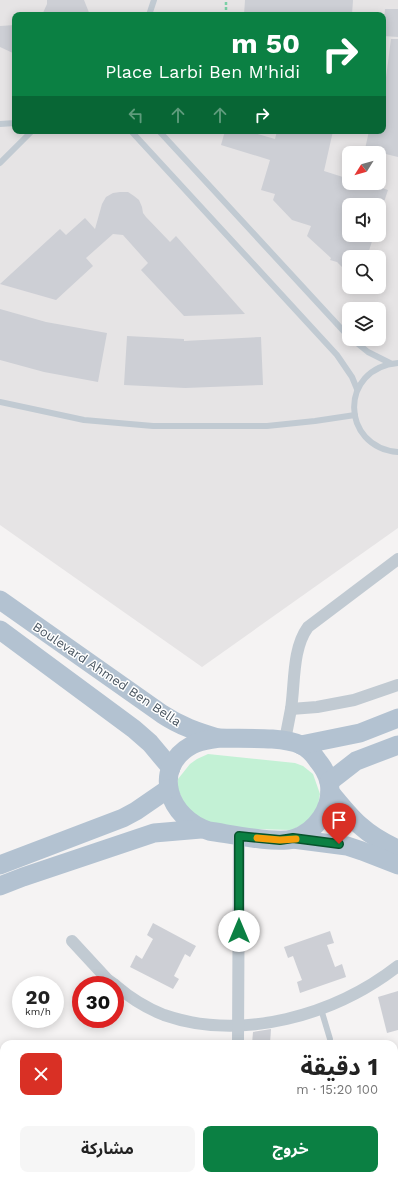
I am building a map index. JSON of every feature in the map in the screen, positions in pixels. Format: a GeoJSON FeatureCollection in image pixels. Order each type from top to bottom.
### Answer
{"type":"FeatureCollection","features":[{"type":"Feature","properties":{"kind":"main road","name":"Boulevard Ahmed Ben Bella"},"geometry":{"type":"LineString","coordinates":[[0,600],[177,724],[219,738]]}},
{"type":"Feature","properties":{"kind":"main road","name":"Boulevard Ahmed Ben Bella"},"geometry":{"type":"LineString","coordinates":[[0,630],[134,728],[150,743],[171,768]]}},
{"type":"Feature","properties":{"kind":"main road"},"geometry":{"type":"LineString","coordinates":[[201,829],[188,821],[178,811],[168,789],[171,768],[181,754],[192,745],[219,738],[293,742],[360,733],[398,718]]}},
{"type":"Feature","properties":{"kind":"main road"},"geometry":{"type":"LineString","coordinates":[[0,886],[154,833],[201,829],[239,836],[280,840],[293,838],[305,833],[316,825],[324,814],[328,802],[329,787],[324,769],[315,756],[293,742]]}},
{"type":"Feature","properties":{"kind":"main road"},"geometry":{"type":"LineString","coordinates":[[329,787],[356,760],[398,745]]}},
{"type":"Feature","properties":{"kind":"main road"},"geometry":{"type":"LineString","coordinates":[[329,787],[352,819],[361,828],[374,838],[398,849]]}},
{"type":"Feature","properties":{"kind":"main road"},"geometry":{"type":"LineString","coordinates":[[0,865],[123,818],[168,789]]}},
{"type":"Feature","properties":{"kind":"main road"},"geometry":{"type":"LineString","coordinates":[[293,838],[347,846],[398,866]]}},
{"type":"Feature","properties":{"kind":"street"},"geometry":{"type":"LineString","coordinates":[[293,742],[291,709],[298,649],[302,636],[308,627],[398,559]]}},
{"type":"Feature","properties":{"kind":"street"},"geometry":{"type":"LineString","coordinates":[[291,709],[317,708],[354,700],[398,685]]}},
{"type":"Feature","properties":{"kind":"street"},"geometry":{"type":"LineString","coordinates":[[238,1040],[239,836]]}},
{"type":"Feature","properties":{"kind":"street"},"geometry":{"type":"LineString","coordinates":[[72,941],[104,976]]}},
{"type":"Feature","properties":{"kind":"street"},"geometry":{"type":"LineString","coordinates":[[124,993],[129,997],[163,1014],[192,1022],[238,1026],[276,1022],[321,1009],[383,978],[398,966]]}},
{"type":"Feature","properties":{"kind":"lane"},"geometry":{"type":"LineString","coordinates":[[150,12],[154,0]]}},
{"type":"Feature","properties":{"kind":"lane"},"geometry":{"type":"LineString","coordinates":[[0,124],[12,123]]}},
{"type":"Feature","properties":{"kind":"lane"},"geometry":{"type":"LineString","coordinates":[[0,163],[29,134]]}},
{"type":"Feature","properties":{"kind":"lane"},"geometry":{"type":"LineString","coordinates":[[134,134],[337,355],[352,377],[357,389]]}},
{"type":"Feature","properties":{"kind":"lane"},"geometry":{"type":"LineString","coordinates":[[162,134],[342,329]]}},
{"type":"Feature","properties":{"kind":"lane"},"geometry":{"type":"LineString","coordinates":[[361,346],[368,352],[390,363]]}},
{"type":"Feature","properties":{"kind":"lane"},"geometry":{"type":"LineString","coordinates":[[398,363],[390,363],[374,370],[362,381],[357,389],[354,406],[355,415],[361,432],[374,445],[386,450],[398,452]]}},
{"type":"Feature","properties":{"kind":"lane"},"geometry":{"type":"LineString","coordinates":[[0,402],[84,420],[153,426],[267,426],[355,415]]}},
{"type":"Feature","properties":{"kind":"lane"},"geometry":{"type":"LineString","coordinates":[[321,1009],[330,1039]]}},
{"type":"Feature","properties":{"kind":"path"},"geometry":{"type":"LineString","coordinates":[[226,0],[226,12]]}},
{"type":"Feature","properties":{"kind":"shaded area"},"geometry":{"type":"Polygon","coordinates":[[[0,0],[398,0],[398,528],[202,667],[0,525],[0,0]]]}},
{"type":"Feature","properties":{"kind":"green space"},"geometry":{"type":"Polygon","coordinates":[[[208,754],[295,763],[303,766],[313,774],[320,794],[318,805],[314,813],[307,822],[292,830],[209,828],[190,817],[177,787],[178,779],[190,764],[208,754]]]}},
{"type":"Feature","properties":{"kind":"building"},"geometry":{"type":"Polygon","coordinates":[[[47,0],[84,0],[89,12],[43,12],[47,0]]]}},
{"type":"Feature","properties":{"kind":"building"},"geometry":{"type":"Polygon","coordinates":[[[245,0],[353,0],[352,12],[244,12],[245,0]]]}},
{"type":"Feature","properties":{"kind":"building"},"geometry":{"type":"Polygon","coordinates":[[[385,9],[398,9],[398,37],[386,36],[386,12],[385,9]]]}},
{"type":"Feature","properties":{"kind":"building"},"geometry":{"type":"Polygon","coordinates":[[[12,25],[12,53],[0,47],[0,26],[12,25]]]}},
{"type":"Feature","properties":{"kind":"building"},"geometry":{"type":"Polygon","coordinates":[[[391,39],[398,39],[398,157],[386,154],[386,146],[366,146],[368,134],[386,134],[386,77],[391,39]]]}},
{"type":"Feature","properties":{"kind":"building"},"geometry":{"type":"Polygon","coordinates":[[[224,134],[258,134],[275,139],[276,134],[332,134],[324,171],[342,177],[342,190],[388,190],[385,198],[342,198],[342,242],[372,242],[369,250],[342,250],[342,267],[337,262],[330,260],[331,258],[307,236],[311,226],[292,220],[273,200],[275,194],[261,190],[270,160],[221,145],[224,134]]]}},
{"type":"Feature","properties":{"kind":"building"},"geometry":{"type":"Polygon","coordinates":[[[128,192],[139,200],[143,213],[170,242],[176,236],[245,314],[184,316],[141,270],[148,263],[123,235],[113,234],[86,258],[93,266],[56,300],[0,284],[60,229],[66,235],[85,218],[95,229],[102,204],[106,197],[113,193],[128,192]]]}},
{"type":"Feature","properties":{"kind":"building"},"geometry":{"type":"Polygon","coordinates":[[[0,309],[46,322],[107,333],[98,382],[44,372],[0,360],[0,309]]]}},
{"type":"Feature","properties":{"kind":"building"},"geometry":{"type":"Polygon","coordinates":[[[127,336],[184,339],[184,341],[261,337],[263,385],[185,388],[124,385],[127,336]]]}},
{"type":"Feature","properties":{"kind":"building"},"geometry":{"type":"Polygon","coordinates":[[[153,923],[196,946],[190,957],[185,954],[174,976],[179,979],[173,989],[130,967],[136,955],[142,959],[153,939],[147,935],[153,923]]]}},
{"type":"Feature","properties":{"kind":"building"},"geometry":{"type":"Polygon","coordinates":[[[330,931],[334,943],[327,945],[335,967],[342,964],[346,977],[300,993],[297,982],[302,980],[293,956],[288,958],[284,947],[330,931]]]}},
{"type":"Feature","properties":{"kind":"building"},"geometry":{"type":"Polygon","coordinates":[[[398,991],[398,1030],[387,1033],[378,997],[398,991]]]}},
{"type":"Feature","properties":{"kind":"building"},"geometry":{"type":"Polygon","coordinates":[[[271,1029],[270,1040],[252,1040],[253,1032],[271,1029]]]}},
{"type":"Feature","properties":{"kind":"slow traffic"},"geometry":{"type":"LineString","coordinates":[[257,838],[280,840],[296,839]]}},
{"type":"Feature","properties":{"kind":"route"},"geometry":{"type":"LineString","coordinates":[[239,931],[239,836],[280,840],[293,838],[339,844]]}}]}
